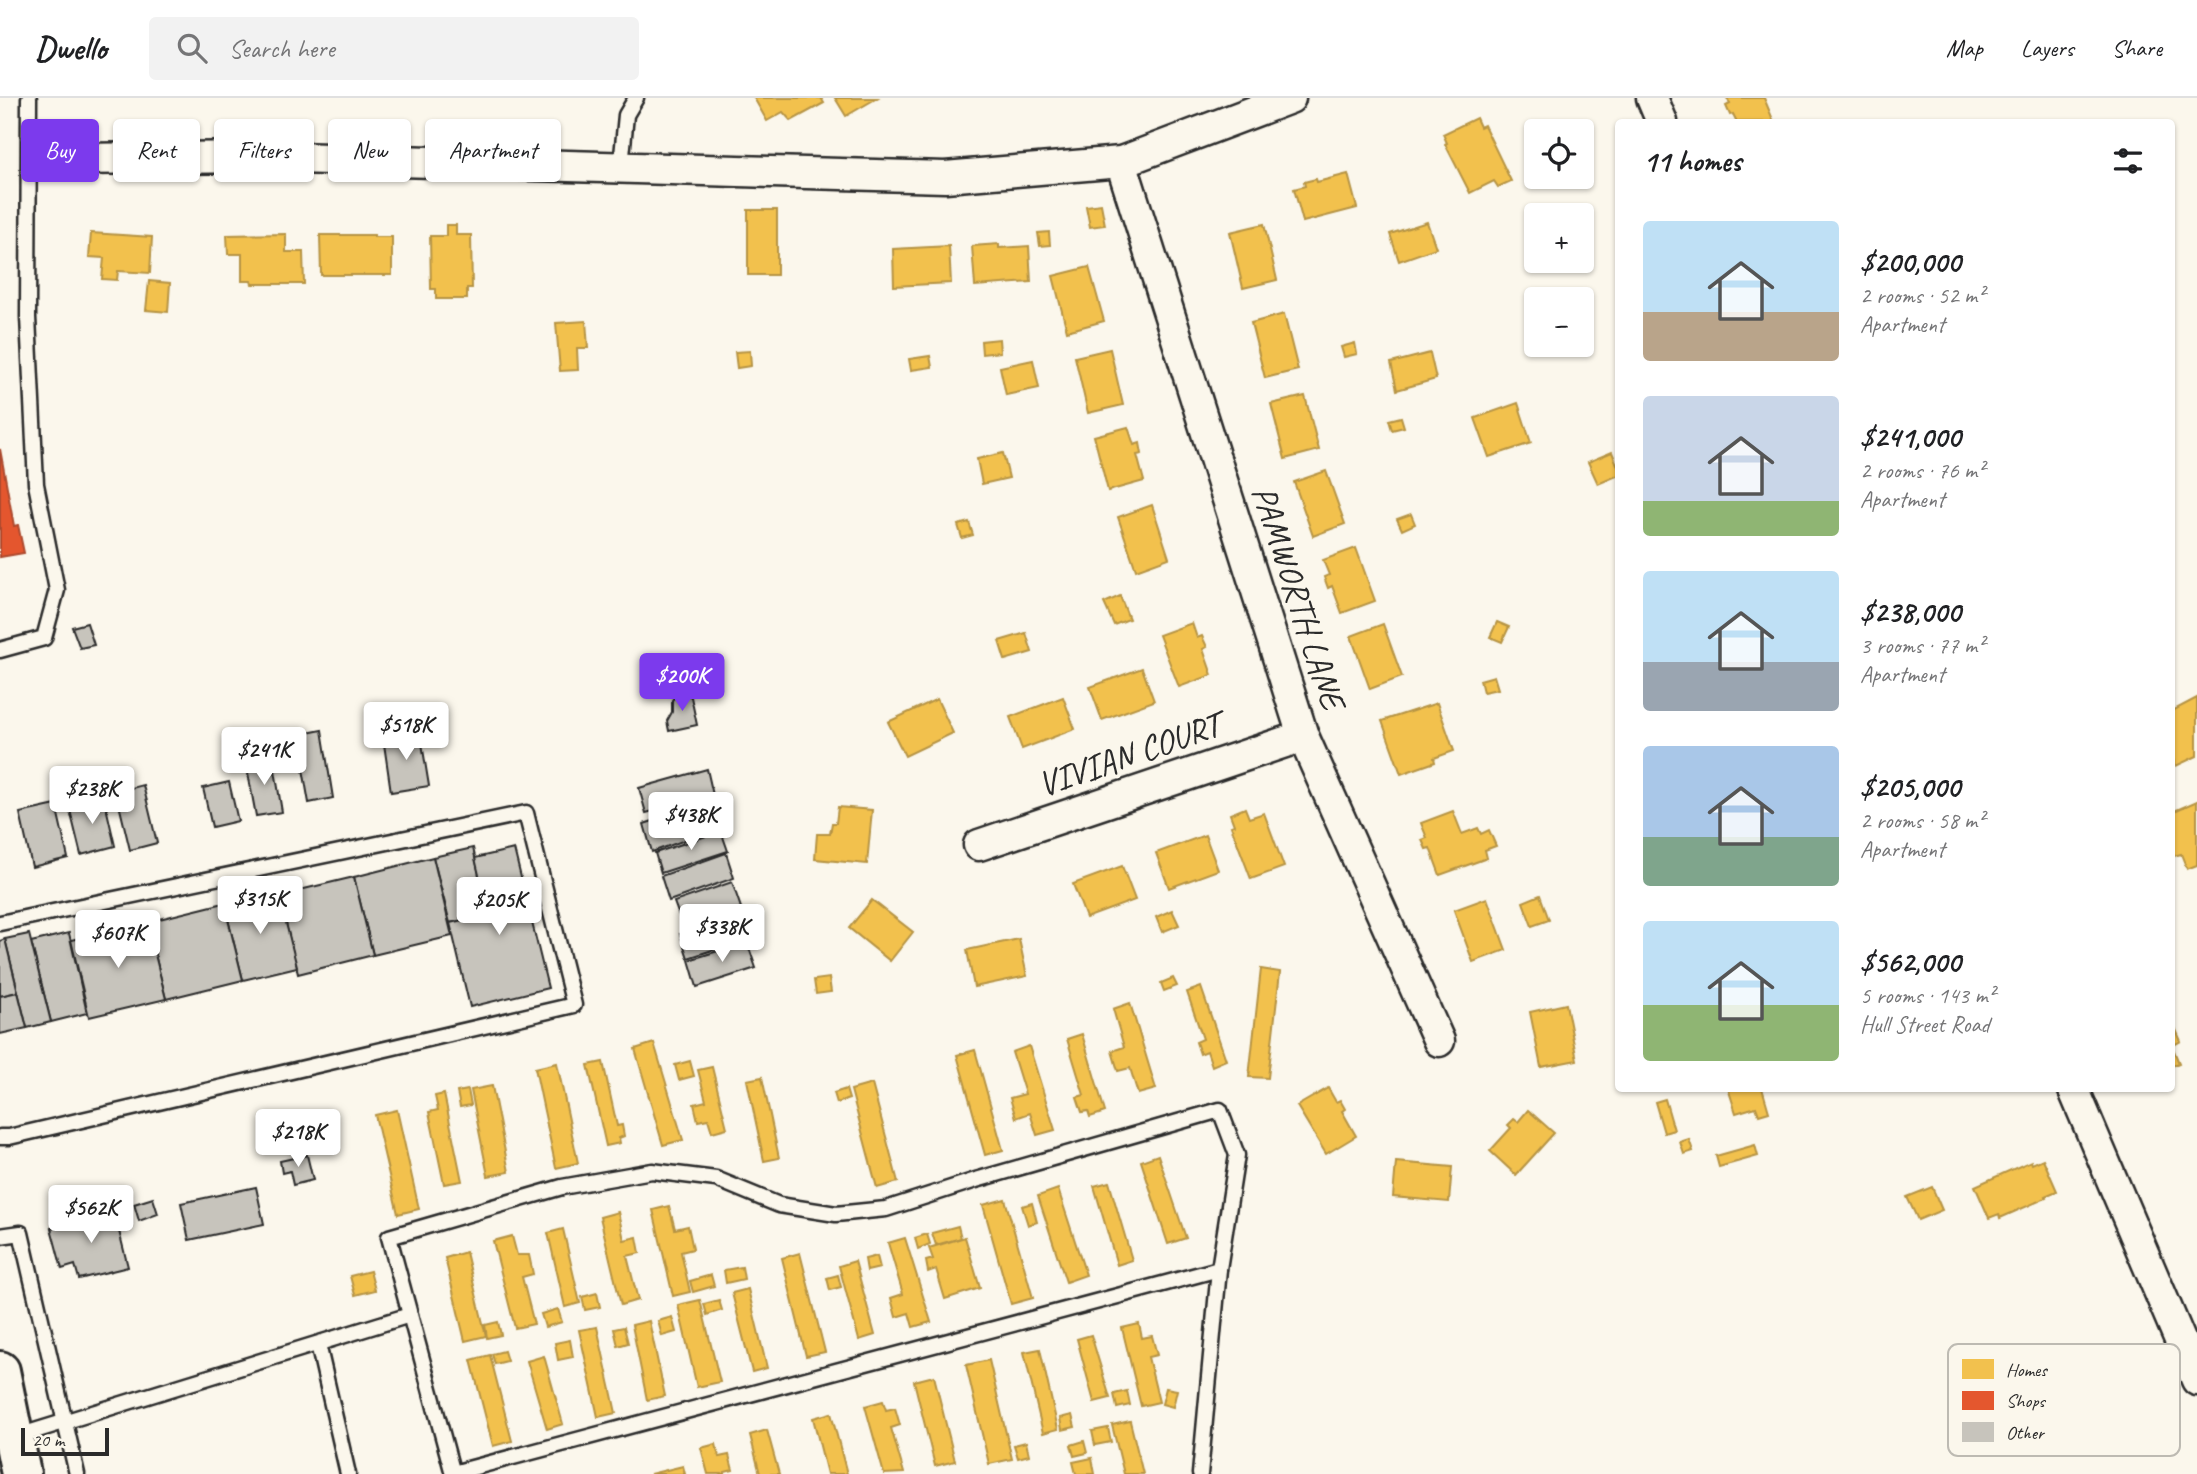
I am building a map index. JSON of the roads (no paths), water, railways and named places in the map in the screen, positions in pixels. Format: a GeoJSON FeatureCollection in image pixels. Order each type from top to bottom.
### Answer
{"type":"FeatureCollection","features":[{"type":"Feature","properties":{"kind":"main road"},"geometry":{"type":"LineString","coordinates":[[0,1371],[11,1451]]}},
{"type":"Feature","properties":{"kind":"street"},"geometry":{"type":"LineString","coordinates":[[99,159],[261,158],[945,177],[1121,162],[1290,98]]}},
{"type":"Feature","properties":{"kind":"street"},"geometry":{"type":"LineString","coordinates":[[1652,98],[1661,119]]}},
{"type":"Feature","properties":{"kind":"street","name":"PAMWORTH LANE"},"geometry":{"type":"LineString","coordinates":[[1121,162],[1303,736],[1439,1041]]}},
{"type":"Feature","properties":{"kind":"street","name":"VIVIAN COURT"},"geometry":{"type":"LineString","coordinates":[[979,845],[1303,736]]}},
{"type":"Feature","properties":{"kind":"street"},"geometry":{"type":"LineString","coordinates":[[2075,1092],[2197,1380]]}},
{"type":"Feature","properties":{"kind":"lane"},"geometry":{"type":"LineString","coordinates":[[0,650],[44,638],[57,590],[36,484],[28,317],[29,98]]}},
{"type":"Feature","properties":{"kind":"lane"},"geometry":{"type":"LineString","coordinates":[[621,166],[626,115],[636,98]]}},
{"type":"Feature","properties":{"kind":"lane"},"geometry":{"type":"LineString","coordinates":[[0,923],[526,813],[574,1005],[0,1137]]}},
{"type":"Feature","properties":{"kind":"lane"},"geometry":{"type":"LineString","coordinates":[[1200,1474],[1219,1269],[1237,1155],[1220,1110],[976,1180],[886,1209],[836,1214],[779,1205],[716,1179],[652,1171],[562,1187],[389,1237],[453,1474],[1219,1269]]}},
{"type":"Feature","properties":{"kind":"lane"},"geometry":{"type":"LineString","coordinates":[[0,1237],[21,1233],[78,1474]]}},
{"type":"Feature","properties":{"kind":"lane"},"geometry":{"type":"LineString","coordinates":[[11,1451],[65,1422],[410,1315]]}},
{"type":"Feature","properties":{"kind":"lane"},"geometry":{"type":"LineString","coordinates":[[318,1344],[348,1474]]}}]}
